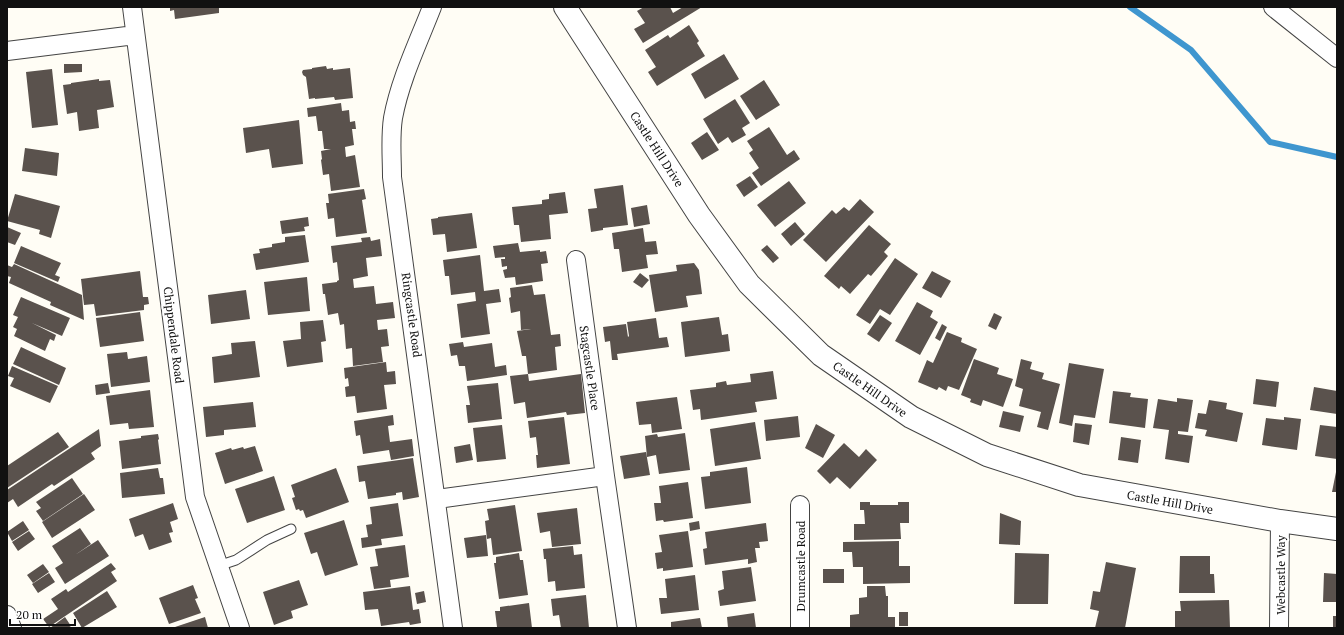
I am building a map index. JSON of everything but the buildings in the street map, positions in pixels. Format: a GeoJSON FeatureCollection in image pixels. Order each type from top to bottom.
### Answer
{"type":"FeatureCollection","features":[{"type":"Feature","properties":{"kind":"street","name":"Chippendale Road"},"geometry":{"type":"LineString","coordinates":[[132,7],[195,497],[240,628]]}},
{"type":"Feature","properties":{"kind":"street","name":"Ringcastle Road"},"geometry":{"type":"LineString","coordinates":[[432,7],[402,85],[394,118],[391,140],[392,177],[437,499],[453,628]]}},
{"type":"Feature","properties":{"kind":"street","name":"Castle Hill Drive"},"geometry":{"type":"LineString","coordinates":[[565,7],[699,215],[749,284],[822,354],[912,417],[987,455],[1079,485],[1280,521],[1337,529]]}},
{"type":"Feature","properties":{"kind":"street"},"geometry":{"type":"LineString","coordinates":[[1273,7],[1337,58]]}},
{"type":"Feature","properties":{"kind":"street"},"geometry":{"type":"LineString","coordinates":[[7,51],[135,35]]}},
{"type":"Feature","properties":{"kind":"street","name":"Stagcastle Place"},"geometry":{"type":"LineString","coordinates":[[576,260],[604,476],[627,628]]}},
{"type":"Feature","properties":{"kind":"street"},"geometry":{"type":"LineString","coordinates":[[437,499],[604,476]]}},
{"type":"Feature","properties":{"kind":"street","name":"Drumcastle Road"},"geometry":{"type":"LineString","coordinates":[[800,505],[800,628]]}},
{"type":"Feature","properties":{"kind":"street","name":"Webcastle Way"},"geometry":{"type":"LineString","coordinates":[[1279,628],[1280,521]]}},
{"type":"Feature","properties":{"kind":"street"},"geometry":{"type":"LineString","coordinates":[[7,615],[12,628]]}},
{"type":"Feature","properties":{"kind":"lane"},"geometry":{"type":"LineString","coordinates":[[218,566],[240,558],[267,540],[291,529]]}},
{"type":"Feature","properties":{"kind":"waterway"},"geometry":{"type":"LineString","coordinates":[[1130,7],[1191,50],[1270,142],[1337,157]]}}]}
